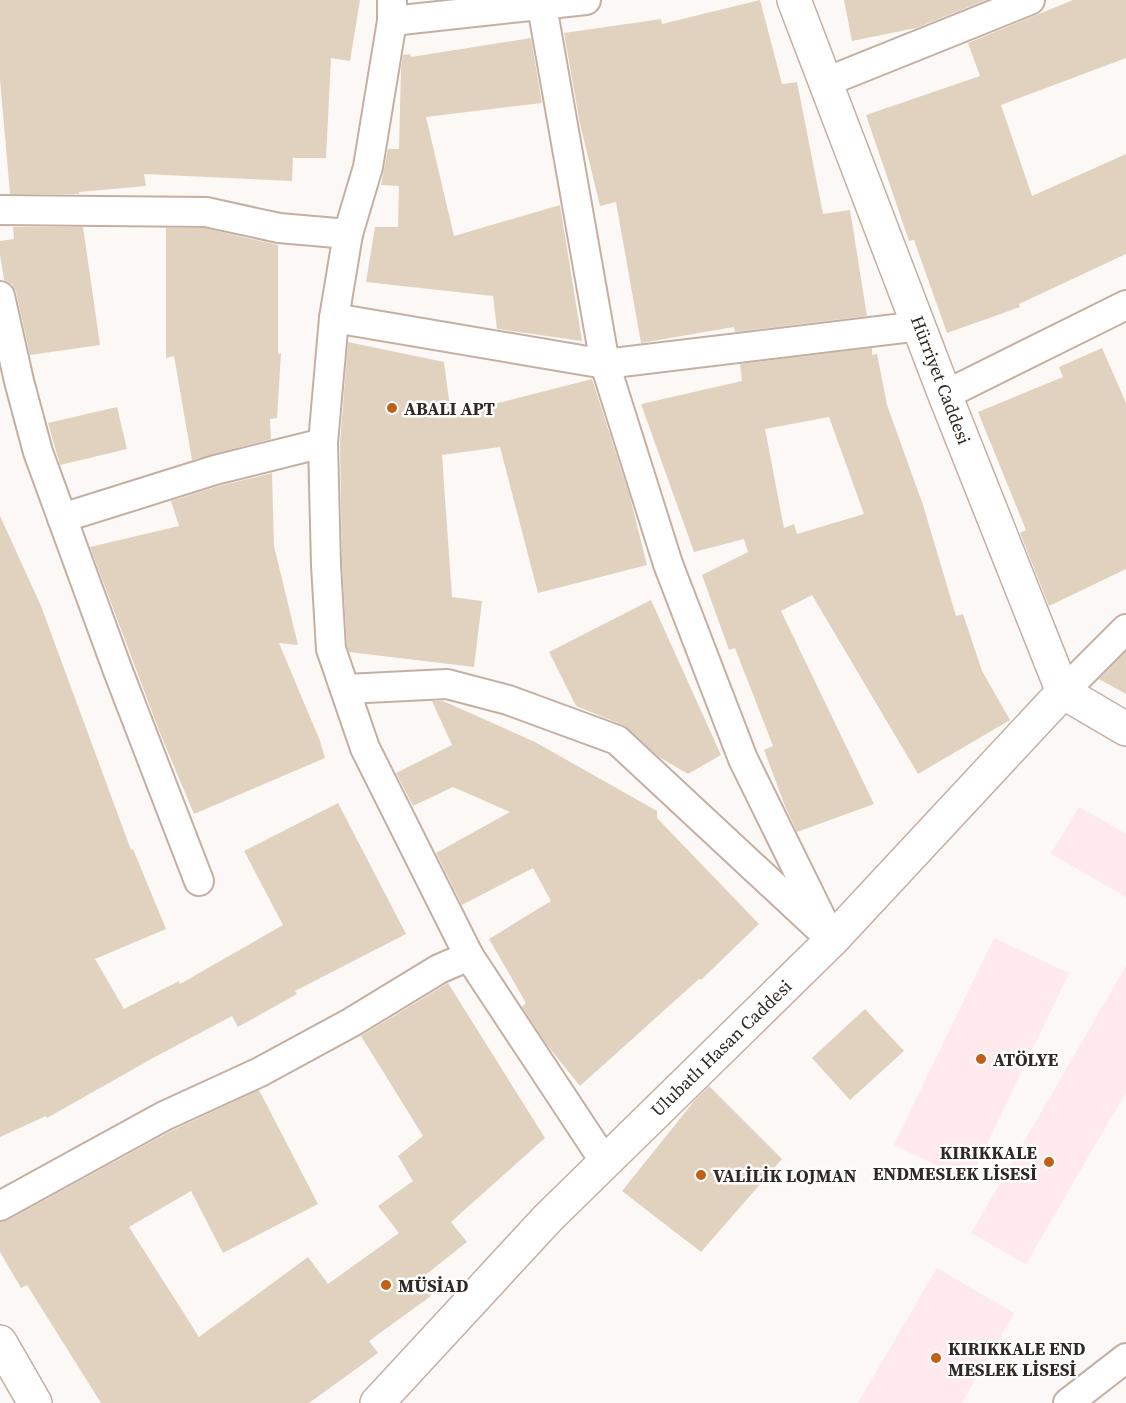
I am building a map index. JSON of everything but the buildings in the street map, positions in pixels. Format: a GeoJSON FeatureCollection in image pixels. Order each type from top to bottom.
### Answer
{"type":"FeatureCollection","features":[{"type":"Feature","properties":{"kind":"street"},"geometry":{"type":"LineString","coordinates":[[586,0],[542,6],[392,10],[368,167],[348,234],[334,318],[323,443],[331,649],[365,748],[469,956],[605,1162]]}},
{"type":"Feature","properties":{"kind":"street","name":"Hürriyet Caddesi"},"geometry":{"type":"LineString","coordinates":[[794,0],[945,395],[1063,692]]}},
{"type":"Feature","properties":{"kind":"street"},"geometry":{"type":"LineString","coordinates":[[826,82],[1030,0]]}},
{"type":"Feature","properties":{"kind":"street"},"geometry":{"type":"LineString","coordinates":[[542,6],[605,364],[668,564],[743,759],[832,940]]}},
{"type":"Feature","properties":{"kind":"street"},"geometry":{"type":"LineString","coordinates":[[0,210],[206,212],[279,228],[348,234]]}},
{"type":"Feature","properties":{"kind":"street"},"geometry":{"type":"LineString","coordinates":[[0,296],[19,381],[36,442],[118,671],[200,881]]}},
{"type":"Feature","properties":{"kind":"street"},"geometry":{"type":"LineString","coordinates":[[945,395],[1126,304]]}},
{"type":"Feature","properties":{"kind":"street"},"geometry":{"type":"LineString","coordinates":[[334,318],[605,364],[920,326]]}},
{"type":"Feature","properties":{"kind":"street"},"geometry":{"type":"LineString","coordinates":[[63,518],[215,470],[323,443]]}},
{"type":"Feature","properties":{"kind":"street"},"geometry":{"type":"LineString","coordinates":[[1126,629],[1063,692],[1126,729]]}},
{"type":"Feature","properties":{"kind":"street"},"geometry":{"type":"LineString","coordinates":[[346,689],[447,684],[508,700],[617,740],[832,940]]}},
{"type":"Feature","properties":{"kind":"street","name":"Ulubatlı Hasan Caddesi"},"geometry":{"type":"LineString","coordinates":[[376,1403],[548,1218],[832,940],[1063,692]]}},
{"type":"Feature","properties":{"kind":"street"},"geometry":{"type":"LineString","coordinates":[[0,1206],[164,1116],[260,1072],[352,1022],[439,969],[469,956]]}},
{"type":"Feature","properties":{"kind":"street"},"geometry":{"type":"LineString","coordinates":[[0,1342],[34,1403]]}},
{"type":"Feature","properties":{"kind":"street"},"geometry":{"type":"LineString","coordinates":[[1068,1403],[1126,1358]]}},
{"type":"Feature","properties":{"kind":"shaded area"},"geometry":{"type":"Polygon","coordinates":[[[1079,807],[1126,834],[1126,897],[1051,854],[1079,807]]]}},
{"type":"Feature","properties":{"kind":"shaded area","name":"ATÖLYE"},"geometry":{"type":"Polygon","coordinates":[[[994,938],[1069,973],[969,1181],[894,1145],[994,938]]]}},
{"type":"Feature","properties":{"kind":"shaded area","name":"KIRIKKALE ENDMESLEK LİSESİ"},"geometry":{"type":"Polygon","coordinates":[[[1126,966],[1126,1092],[1026,1264],[971,1233],[1126,966]]]}},
{"type":"Feature","properties":{"kind":"shaded area","name":"KIRIKKALE END MESLEK LİSESİ"},"geometry":{"type":"Polygon","coordinates":[[[937,1268],[1014,1313],[962,1403],[858,1403],[937,1268]]]}},
{"type":"Feature","properties":{"kind":"place","name":"ABALI APT"},"geometry":{"type":"Point","coordinates":[392,408]}},
{"type":"Feature","properties":{"kind":"place","name":"ATÖLYE"},"geometry":{"type":"Point","coordinates":[981,1059]}},
{"type":"Feature","properties":{"kind":"place","name":"KIRIKKALE ENDMESLEK LİSESİ"},"geometry":{"type":"Point","coordinates":[1049,1162]}},
{"type":"Feature","properties":{"kind":"place","name":"VALİLİK LOJMAN"},"geometry":{"type":"Point","coordinates":[701,1175]}},
{"type":"Feature","properties":{"kind":"place","name":"MÜSİAD"},"geometry":{"type":"Point","coordinates":[386,1285]}},
{"type":"Feature","properties":{"kind":"place","name":"KIRIKKALE END MESLEK LİSESİ"},"geometry":{"type":"Point","coordinates":[936,1358]}}]}
